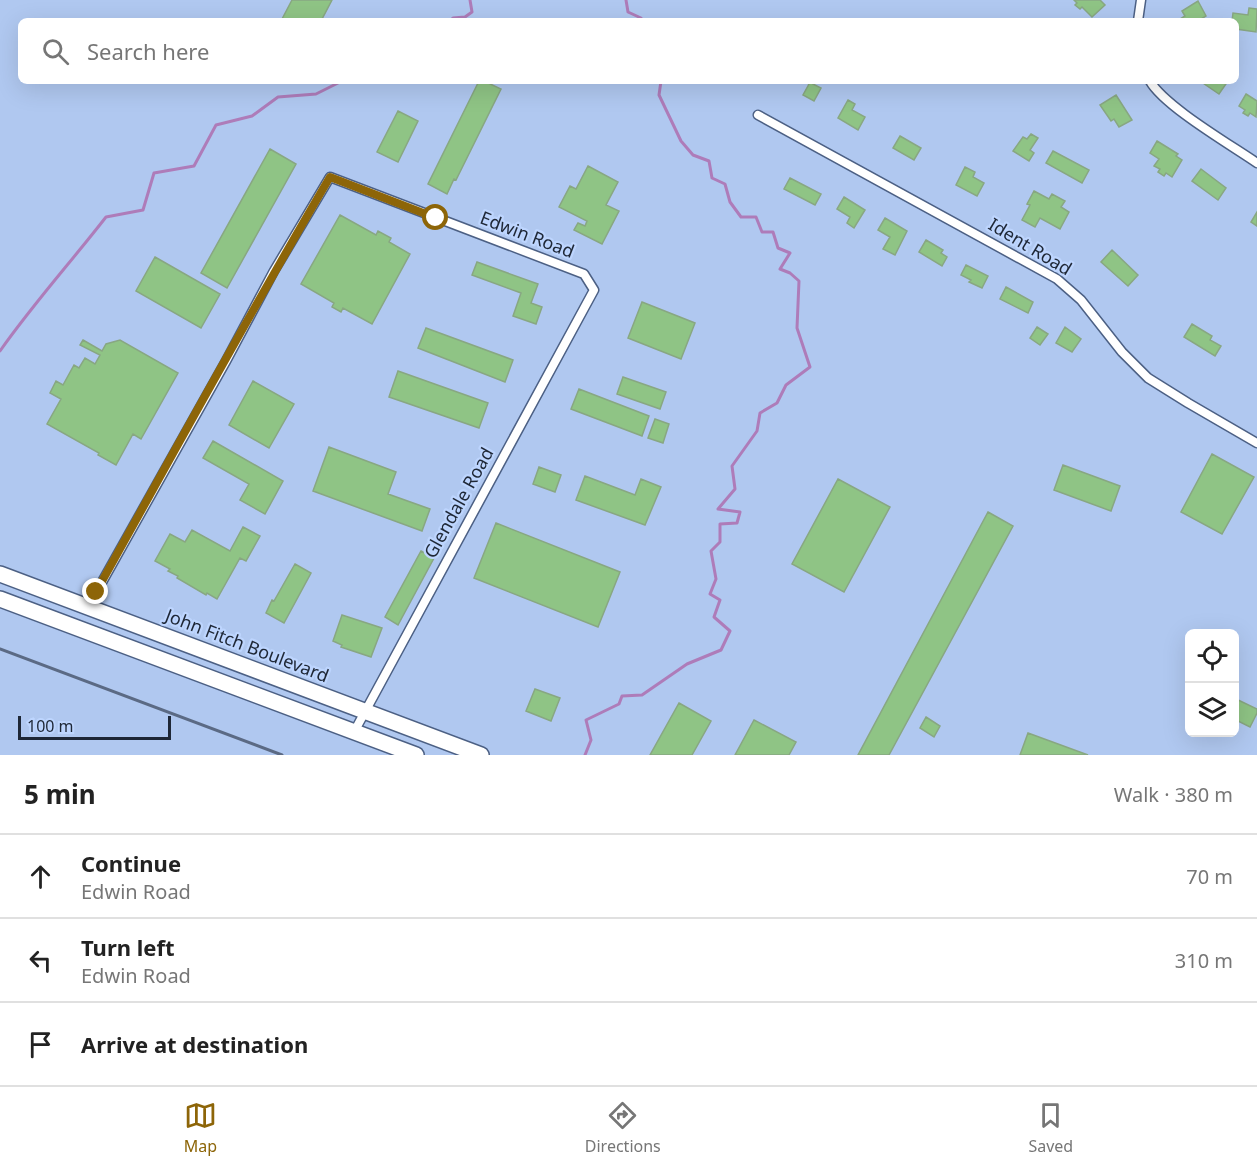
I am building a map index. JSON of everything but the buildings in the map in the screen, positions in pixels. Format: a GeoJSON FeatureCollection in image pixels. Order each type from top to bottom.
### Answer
{"type":"FeatureCollection","features":[{"type":"Feature","properties":{"kind":"highway","name":"John Fitch Boulevard"},"geometry":{"type":"LineString","coordinates":[[0,574],[481,755]]}},
{"type":"Feature","properties":{"kind":"highway"},"geometry":{"type":"LineString","coordinates":[[0,599],[416,755]]}},
{"type":"Feature","properties":{"kind":"street"},"geometry":{"type":"LineString","coordinates":[[1138,18],[1141,0]]}},
{"type":"Feature","properties":{"kind":"street"},"geometry":{"type":"LineString","coordinates":[[1152,84],[1168,102],[1257,163]]}},
{"type":"Feature","properties":{"kind":"street","name":"Ident Road"},"geometry":{"type":"LineString","coordinates":[[758,115],[1057,279],[1081,300],[1122,352],[1148,378],[1188,404],[1257,443]]}},
{"type":"Feature","properties":{"kind":"street","name":"Edwin Road"},"geometry":{"type":"LineString","coordinates":[[88,607],[274,271],[330,177],[584,274],[594,290]]}},
{"type":"Feature","properties":{"kind":"street","name":"Glendale Road"},"geometry":{"type":"LineString","coordinates":[[354,732],[594,290]]}},
{"type":"Feature","properties":{"kind":"waterway"},"geometry":{"type":"LineString","coordinates":[[453,18],[465,17],[472,12],[470,0]]}},
{"type":"Feature","properties":{"kind":"waterway"},"geometry":{"type":"LineString","coordinates":[[626,0],[628,12],[641,18]]}},
{"type":"Feature","properties":{"kind":"waterway"},"geometry":{"type":"LineString","coordinates":[[0,351],[106,217],[143,210],[154,173],[194,166],[216,125],[252,116],[278,97],[316,94],[336,84]]}},
{"type":"Feature","properties":{"kind":"waterway"},"geometry":{"type":"LineString","coordinates":[[585,755],[591,740],[586,720],[619,704],[622,696],[642,695],[687,664],[721,650],[730,631],[714,617],[720,600],[710,594],[716,579],[711,551],[720,542],[720,524],[737,523],[740,512],[718,509],[735,489],[732,466],[757,431],[760,413],[777,403],[786,385],[810,367],[797,328],[799,281],[790,273],[780,269],[790,253],[778,248],[773,232],[762,232],[756,217],[741,217],[730,202],[725,184],[712,178],[709,161],[693,155],[681,141],[659,95],[661,84]]}},
{"type":"Feature","properties":{"kind":"railway"},"geometry":{"type":"LineString","coordinates":[[0,649],[282,755]]}},
{"type":"Feature","properties":{"kind":"route"},"geometry":{"type":"LineString","coordinates":[[96,592],[274,271],[330,177],[436,218]]}}]}
